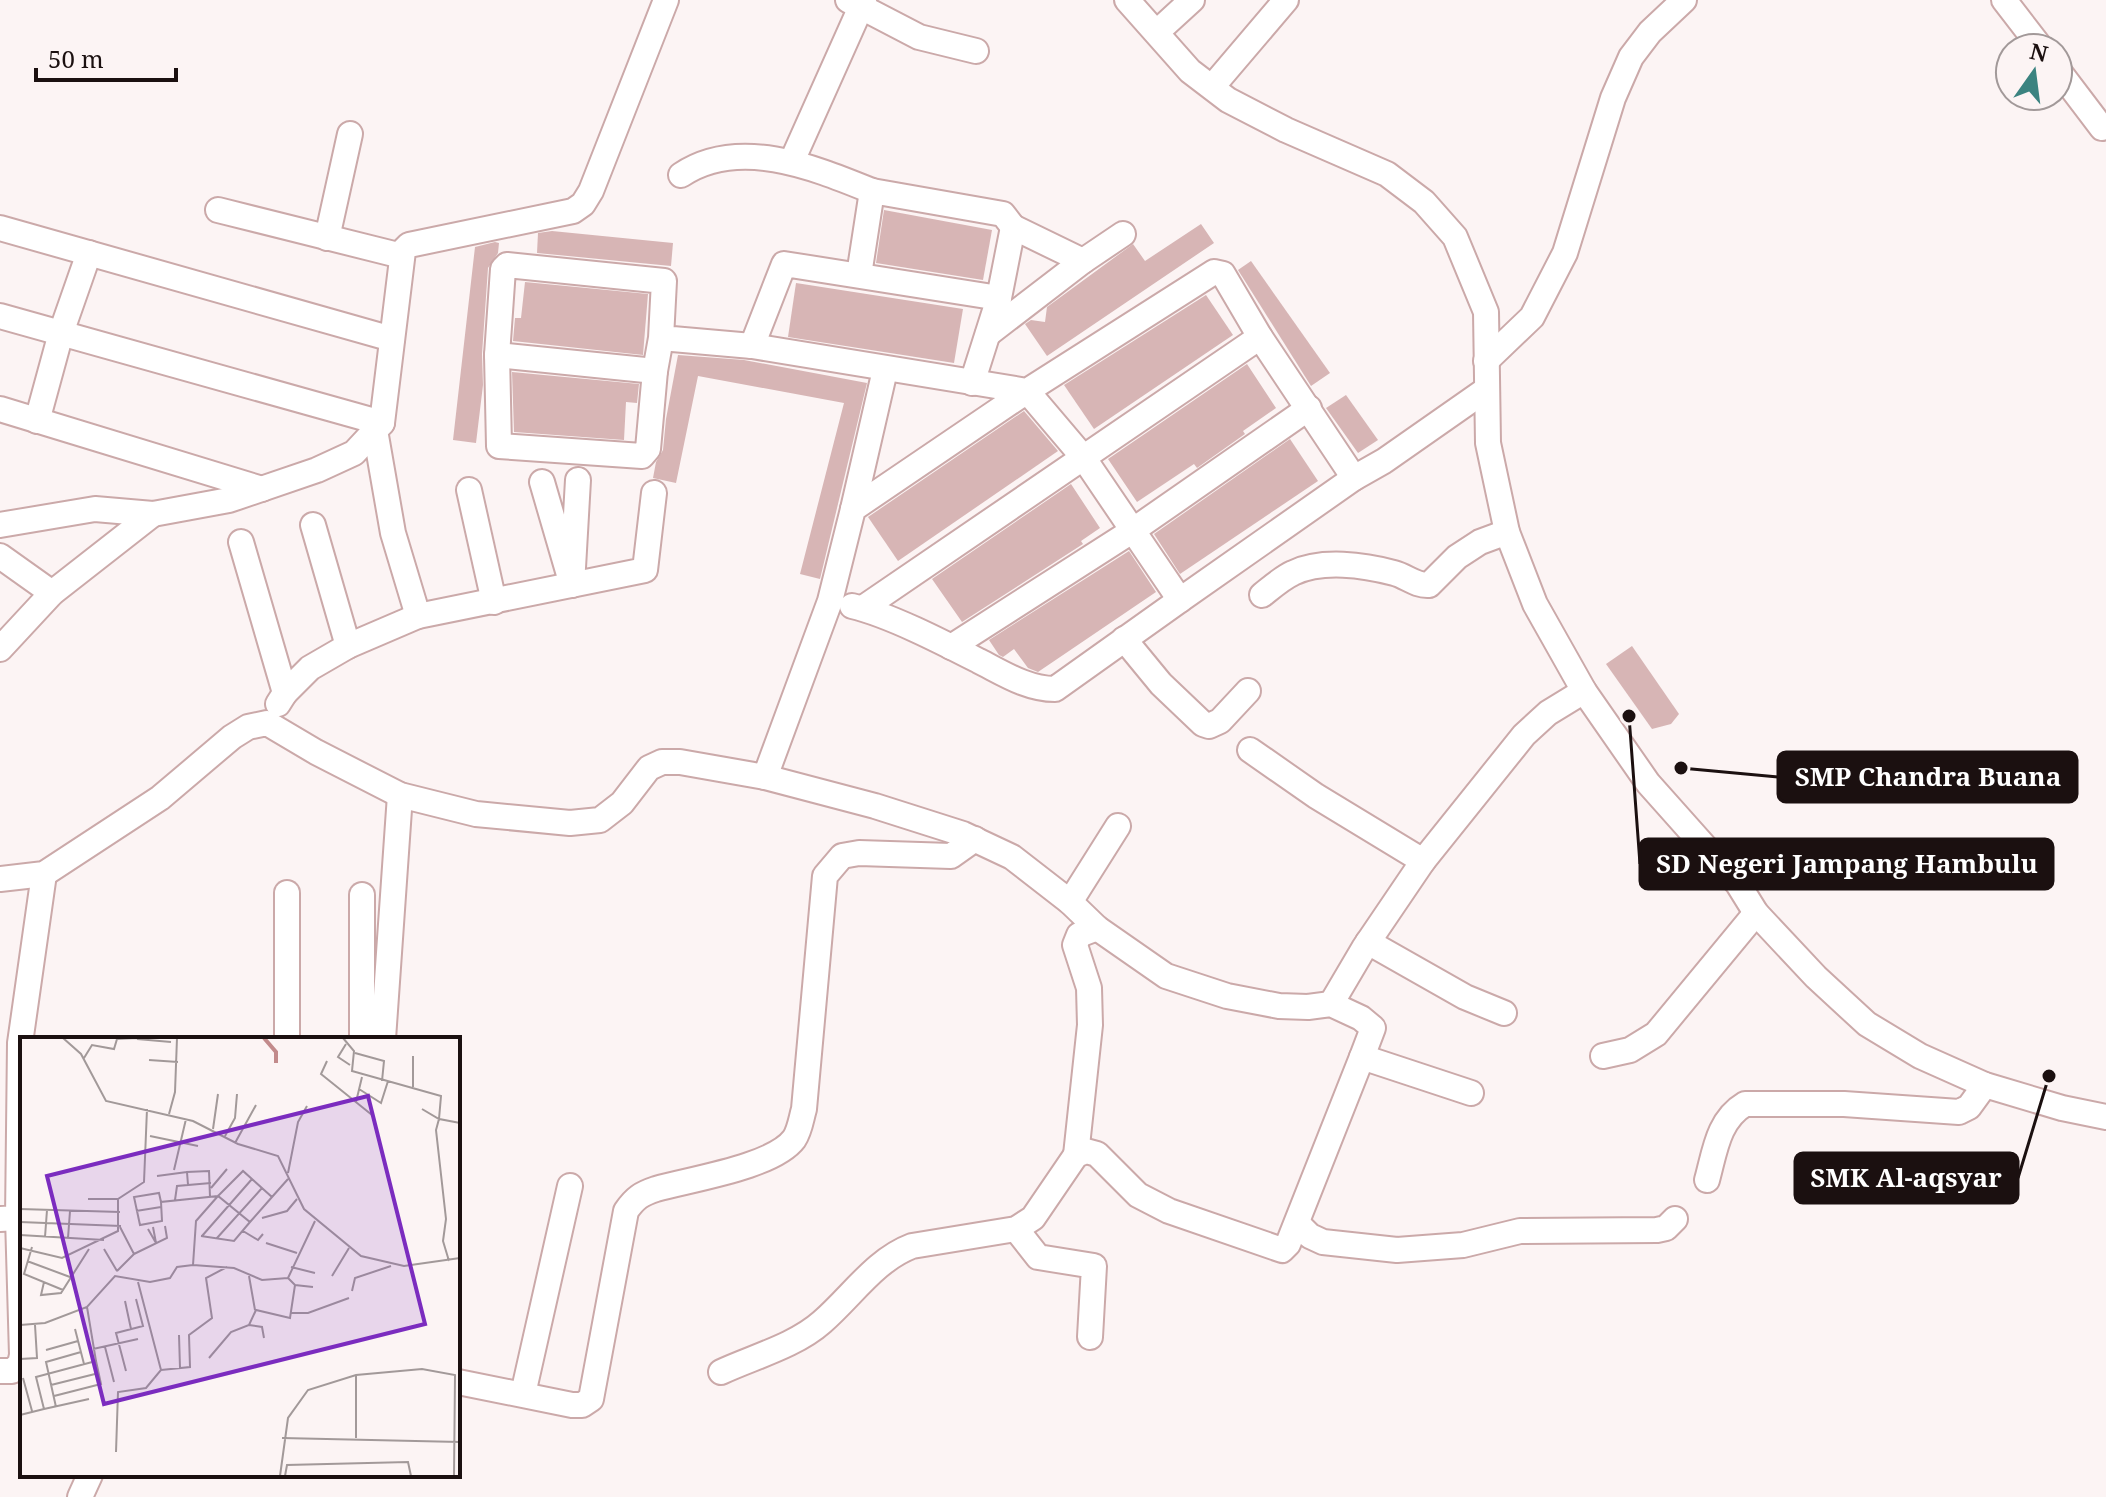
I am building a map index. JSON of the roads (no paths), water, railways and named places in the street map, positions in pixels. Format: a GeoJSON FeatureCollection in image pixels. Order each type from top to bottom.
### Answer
{"type":"FeatureCollection","features":[{"type":"Feature","properties":{"kind":"street"},"geometry":{"type":"LineString","coordinates":[[418,616],[393,533],[379,426],[402,256],[409,245],[573,211],[583,204],[605,157],[666,0]]}},
{"type":"Feature","properties":{"kind":"street"},"geometry":{"type":"LineString","coordinates":[[1127,0],[1190,71],[1228,100],[1286,130],[1387,174],[1424,202],[1455,237],[1486,312],[1488,443],[1507,532],[1535,604],[1584,691],[1648,783],[1738,884],[1756,913],[1816,977],[1867,1024],[1920,1056],[1985,1085],[2062,1108],[2106,1117]]}},
{"type":"Feature","properties":{"kind":"street"},"geometry":{"type":"LineString","coordinates":[[1157,32],[1192,0]]}},
{"type":"Feature","properties":{"kind":"street"},"geometry":{"type":"LineString","coordinates":[[1212,87],[1286,0]]}},
{"type":"Feature","properties":{"kind":"street"},"geometry":{"type":"LineString","coordinates":[[1486,361],[1532,317],[1565,253],[1613,98],[1631,57],[1650,32],[1684,0]]}},
{"type":"Feature","properties":{"kind":"street"},"geometry":{"type":"LineString","coordinates":[[792,161],[833,74],[857,2],[919,37],[976,51]]}},
{"type":"Feature","properties":{"kind":"street"},"geometry":{"type":"LineString","coordinates":[[2017,6],[2032,32]]}},
{"type":"Feature","properties":{"kind":"street"},"geometry":{"type":"LineString","coordinates":[[2074,91],[2102,128]]}},
{"type":"Feature","properties":{"kind":"street"},"geometry":{"type":"LineString","coordinates":[[327,238],[350,134]]}},
{"type":"Feature","properties":{"kind":"street"},"geometry":{"type":"LineString","coordinates":[[681,175],[693,167],[720,159],[737,157],[792,161],[872,191],[1003,214],[1013,227],[1083,261]]}},
{"type":"Feature","properties":{"kind":"street"},"geometry":{"type":"LineString","coordinates":[[859,275],[872,191]]}},
{"type":"Feature","properties":{"kind":"street"},"geometry":{"type":"LineString","coordinates":[[218,210],[402,256]]}},
{"type":"Feature","properties":{"kind":"street"},"geometry":{"type":"LineString","coordinates":[[972,383],[999,298],[1013,227]]}},
{"type":"Feature","properties":{"kind":"street"},"geometry":{"type":"LineString","coordinates":[[0,228],[392,339]]}},
{"type":"Feature","properties":{"kind":"street"},"geometry":{"type":"LineString","coordinates":[[988,334],[1123,234]]}},
{"type":"Feature","properties":{"kind":"street"},"geometry":{"type":"LineString","coordinates":[[37,421],[61,333],[89,253]]}},
{"type":"Feature","properties":{"kind":"street"},"geometry":{"type":"LineString","coordinates":[[512,263],[664,281],[661,338],[648,449],[642,456],[499,446],[497,355],[503,269],[512,263]]}},
{"type":"Feature","properties":{"kind":"street"},"geometry":{"type":"LineString","coordinates":[[752,346],[784,264],[999,298]]}},
{"type":"Feature","properties":{"kind":"street"},"geometry":{"type":"LineString","coordinates":[[853,509],[1027,391],[1214,272],[1223,274],[1260,337],[1354,478]]}},
{"type":"Feature","properties":{"kind":"street"},"geometry":{"type":"LineString","coordinates":[[0,316],[379,426]]}},
{"type":"Feature","properties":{"kind":"street"},"geometry":{"type":"LineString","coordinates":[[863,608],[1260,337]]}},
{"type":"Feature","properties":{"kind":"street"},"geometry":{"type":"LineString","coordinates":[[661,338],[752,346],[1027,391],[1083,457],[1180,600]]}},
{"type":"Feature","properties":{"kind":"street"},"geometry":{"type":"LineString","coordinates":[[497,355],[655,371]]}},
{"type":"Feature","properties":{"kind":"street"},"geometry":{"type":"LineString","coordinates":[[765,777],[830,601],[885,370]]}},
{"type":"Feature","properties":{"kind":"street"},"geometry":{"type":"LineString","coordinates":[[830,601],[863,608],[1025,684],[1055,689],[1354,478],[1384,461],[1487,389]]}},
{"type":"Feature","properties":{"kind":"street"},"geometry":{"type":"LineString","coordinates":[[951,647],[1132,531],[1309,408]]}},
{"type":"Feature","properties":{"kind":"street"},"geometry":{"type":"LineString","coordinates":[[0,409],[262,489]]}},
{"type":"Feature","properties":{"kind":"street"},"geometry":{"type":"LineString","coordinates":[[0,525],[95,509],[153,514],[229,500],[317,470],[354,453],[379,426]]}},
{"type":"Feature","properties":{"kind":"street"},"geometry":{"type":"LineString","coordinates":[[572,585],[578,480]]}},
{"type":"Feature","properties":{"kind":"street"},"geometry":{"type":"LineString","coordinates":[[542,482],[572,585]]}},
{"type":"Feature","properties":{"kind":"street"},"geometry":{"type":"LineString","coordinates":[[469,490],[494,602]]}},
{"type":"Feature","properties":{"kind":"street"},"geometry":{"type":"LineString","coordinates":[[267,723],[285,693],[310,668],[348,646],[418,616],[645,570],[654,493]]}},
{"type":"Feature","properties":{"kind":"street"},"geometry":{"type":"LineString","coordinates":[[0,649],[52,593],[153,514]]}},
{"type":"Feature","properties":{"kind":"street"},"geometry":{"type":"LineString","coordinates":[[313,525],[348,646]]}},
{"type":"Feature","properties":{"kind":"street"},"geometry":{"type":"LineString","coordinates":[[1262,595],[1293,573],[1308,568],[1374,568],[1429,585],[1457,557],[1480,542],[1507,532]]}},
{"type":"Feature","properties":{"kind":"street"},"geometry":{"type":"LineString","coordinates":[[241,542],[285,693]]}},
{"type":"Feature","properties":{"kind":"street"},"geometry":{"type":"LineString","coordinates":[[0,556],[52,593]]}},
{"type":"Feature","properties":{"kind":"street"},"geometry":{"type":"LineString","coordinates":[[1124,639],[1161,684],[1203,724],[1209,726],[1220,721],[1248,691]]}},
{"type":"Feature","properties":{"kind":"street"},"geometry":{"type":"LineString","coordinates":[[1331,1004],[1368,942],[1423,861],[1535,723],[1584,691]]}},
{"type":"Feature","properties":{"kind":"street"},"geometry":{"type":"LineString","coordinates":[[0,879],[44,874],[74,851],[160,798],[232,737],[248,727],[267,723],[400,795],[476,814],[570,823],[600,820],[612,813],[649,768],[662,762],[680,762],[765,777],[875,806],[975,839],[1012,857],[1070,902],[1097,928],[1166,976],[1212,991],[1279,1006],[1331,1004],[1361,1018],[1373,1028],[1297,1223],[1282,1250],[1169,1211],[1138,1195],[1097,1154],[1086,1151],[1076,1155]]}},
{"type":"Feature","properties":{"kind":"street"},"geometry":{"type":"LineString","coordinates":[[1250,750],[1316,796],[1423,861]]}},
{"type":"Feature","properties":{"kind":"street"},"geometry":{"type":"LineString","coordinates":[[383,1037],[400,795]]}},
{"type":"Feature","properties":{"kind":"street"},"geometry":{"type":"LineString","coordinates":[[1070,902],[1118,826]]}},
{"type":"Feature","properties":{"kind":"street"},"geometry":{"type":"LineString","coordinates":[[460,1382],[572,1405],[582,1405],[591,1399],[626,1211],[639,1195],[767,1160],[793,1140],[799,1131],[804,1109],[825,876],[842,856],[859,853],[951,856],[975,839]]}},
{"type":"Feature","properties":{"kind":"street"},"geometry":{"type":"LineString","coordinates":[[21,1037],[44,874]]}},
{"type":"Feature","properties":{"kind":"street"},"geometry":{"type":"LineString","coordinates":[[287,893],[287,1037]]}},
{"type":"Feature","properties":{"kind":"street"},"geometry":{"type":"LineString","coordinates":[[362,895],[362,1037]]}},
{"type":"Feature","properties":{"kind":"street"},"geometry":{"type":"LineString","coordinates":[[1603,1056],[1630,1050],[1656,1034],[1756,913]]}},
{"type":"Feature","properties":{"kind":"street"},"geometry":{"type":"LineString","coordinates":[[721,1372],[797,1338],[820,1324],[898,1251],[1016,1229],[1033,1218],[1076,1155],[1090,1025],[1089,988],[1075,945],[1079,935],[1097,928]]}},
{"type":"Feature","properties":{"kind":"street"},"geometry":{"type":"LineString","coordinates":[[1368,942],[1465,997],[1504,1013]]}},
{"type":"Feature","properties":{"kind":"street"},"geometry":{"type":"LineString","coordinates":[[1362,1057],[1471,1093]]}},
{"type":"Feature","properties":{"kind":"street"},"geometry":{"type":"LineString","coordinates":[[1707,1180],[1721,1131],[1734,1111],[1745,1104],[1844,1104],[1959,1112],[1969,1107],[1985,1085]]}},
{"type":"Feature","properties":{"kind":"street"},"geometry":{"type":"LineString","coordinates":[[0,1371],[12,1371],[20,1364],[10,1296],[9,1218],[20,1147]]}},
{"type":"Feature","properties":{"kind":"street"},"geometry":{"type":"LineString","coordinates":[[523,1394],[570,1186]]}},
{"type":"Feature","properties":{"kind":"street"},"geometry":{"type":"LineString","coordinates":[[1297,1223],[1310,1236],[1323,1242],[1397,1250],[1463,1245],[1520,1231],[1657,1230],[1666,1228],[1675,1219]]}},
{"type":"Feature","properties":{"kind":"street"},"geometry":{"type":"LineString","coordinates":[[1016,1229],[1038,1257],[1094,1266],[1090,1337]]}},
{"type":"Feature","properties":{"kind":"street"},"geometry":{"type":"LineString","coordinates":[[80,1497],[89,1477]]}},
{"type":"Feature","properties":{"kind":"place","name":"SD Negeri Jampang Hambulu"},"geometry":{"type":"Point","coordinates":[1629,716]}},
{"type":"Feature","properties":{"kind":"place","name":"SMP Chandra Buana"},"geometry":{"type":"Point","coordinates":[1681,768]}},
{"type":"Feature","properties":{"kind":"place","name":"SMK Al-aqsyar"},"geometry":{"type":"Point","coordinates":[2049,1076]}}]}
